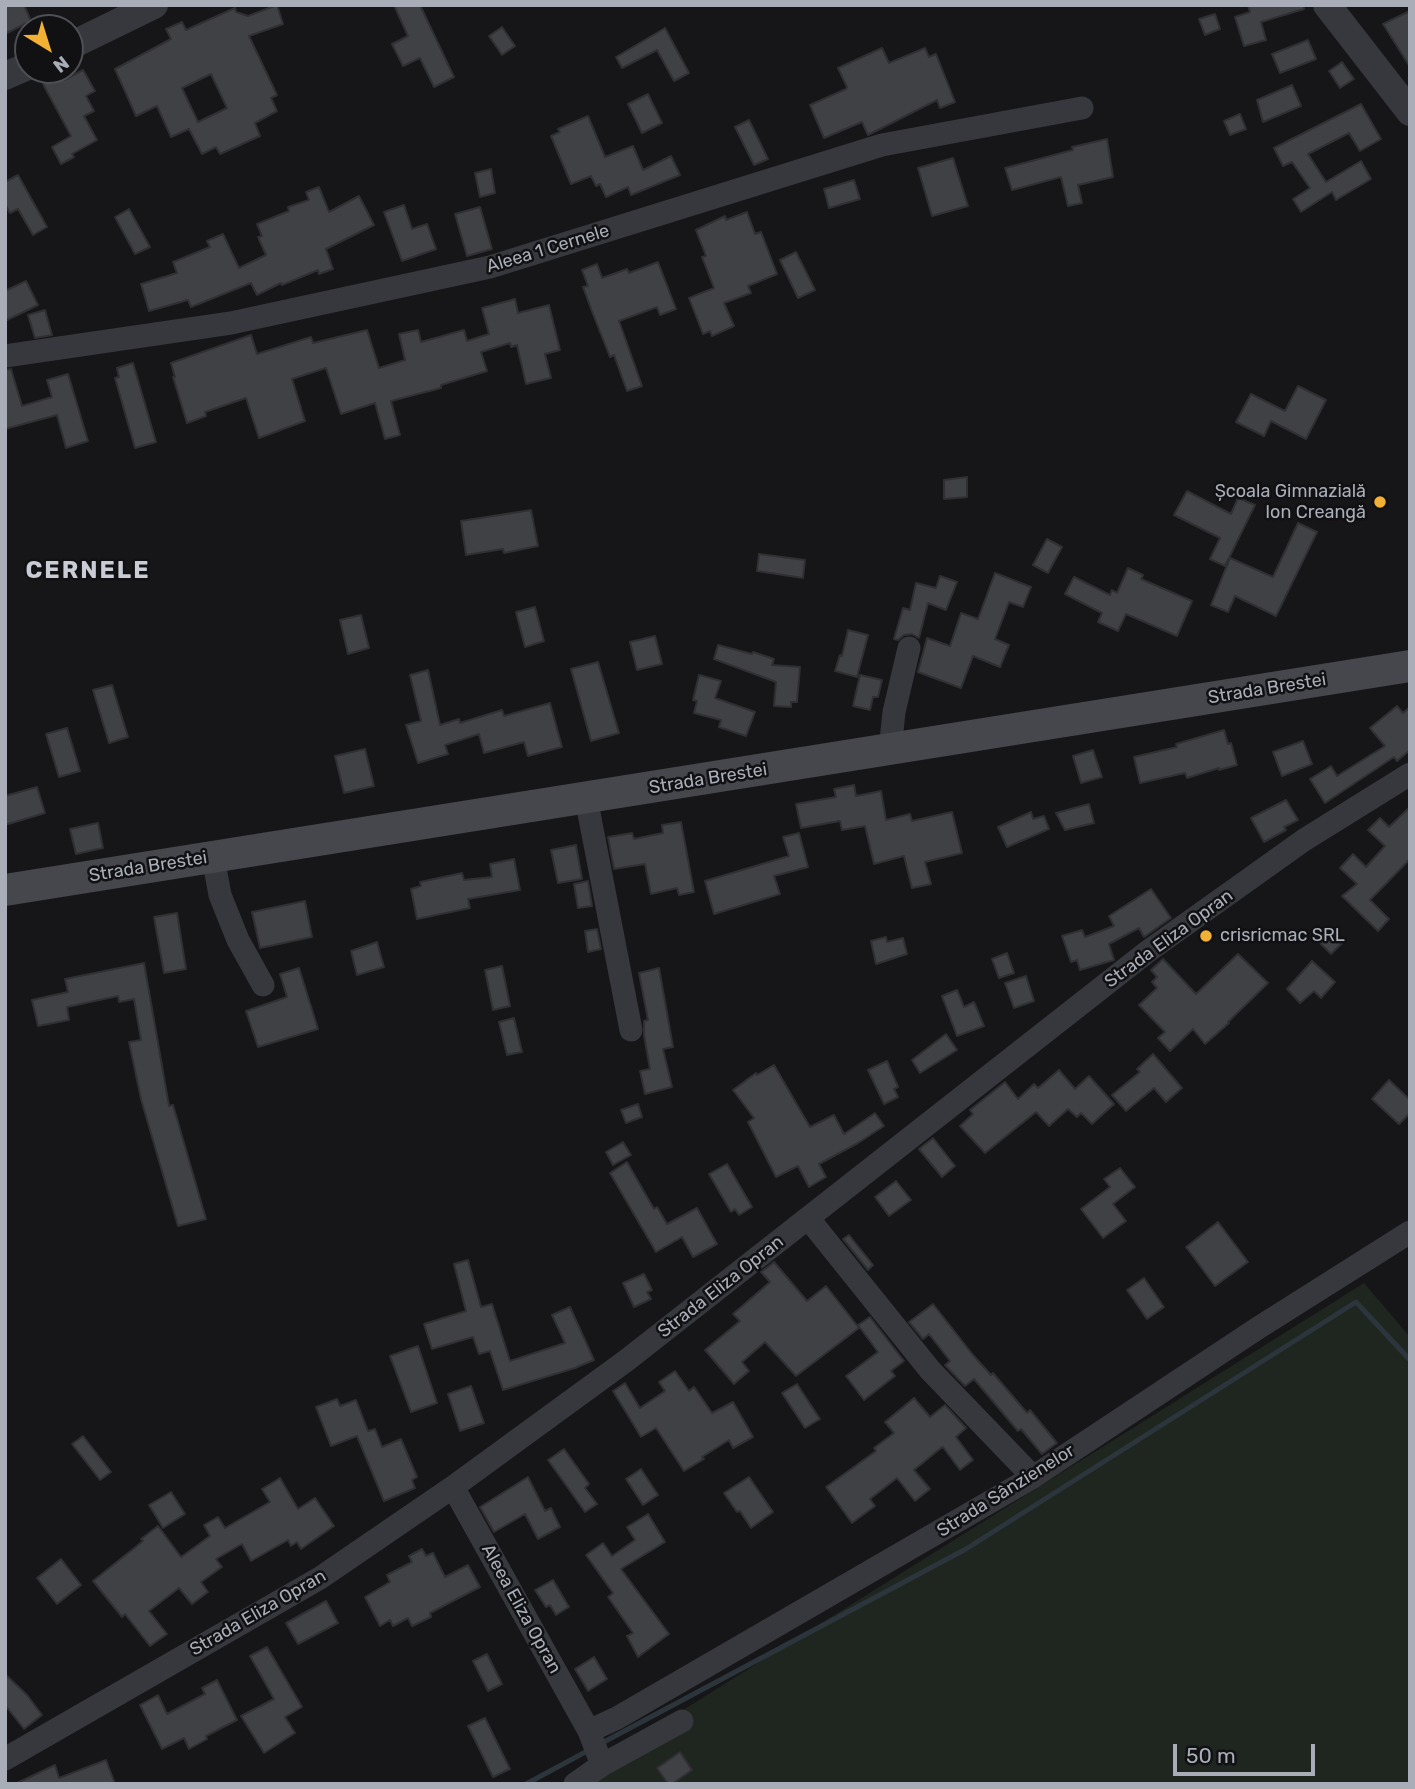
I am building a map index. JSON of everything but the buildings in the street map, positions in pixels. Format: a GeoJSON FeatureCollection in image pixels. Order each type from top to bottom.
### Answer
{"type":"FeatureCollection","features":[{"type":"Feature","properties":{"kind":"main road","name":"Strada Brestei"},"geometry":{"type":"LineString","coordinates":[[5,890],[1410,666]]}},
{"type":"Feature","properties":{"kind":"street"},"geometry":{"type":"LineString","coordinates":[[84,39],[154,5]]}},
{"type":"Feature","properties":{"kind":"street"},"geometry":{"type":"LineString","coordinates":[[1327,5],[1410,112]]}},
{"type":"Feature","properties":{"kind":"street","name":"Aleea 1 Cernele"},"geometry":{"type":"LineString","coordinates":[[5,356],[231,323],[491,267],[883,145],[1082,108]]}},
{"type":"Feature","properties":{"kind":"street"},"geometry":{"type":"LineString","coordinates":[[890,750],[894,712],[909,648]]}},
{"type":"Feature","properties":{"kind":"street","name":"Strada Eliza Opran"},"geometry":{"type":"LineString","coordinates":[[5,1759],[320,1578],[453,1487],[627,1360],[1147,952],[1304,840],[1410,774]]}},
{"type":"Feature","properties":{"kind":"street"},"geometry":{"type":"LineString","coordinates":[[586,798],[631,1030]]}},
{"type":"Feature","properties":{"kind":"street"},"geometry":{"type":"LineString","coordinates":[[213,857],[220,895],[238,940],[263,985]]}},
{"type":"Feature","properties":{"kind":"street"},"geometry":{"type":"LineString","coordinates":[[808,1219],[930,1370],[1033,1477]]}},
{"type":"Feature","properties":{"kind":"street","name":"Strada Sânzienelor"},"geometry":{"type":"LineString","coordinates":[[589,1731],[617,1718],[1033,1477],[1410,1232]]}},
{"type":"Feature","properties":{"kind":"street","name":"Aleea Eliza Opran"},"geometry":{"type":"LineString","coordinates":[[453,1487],[589,1731],[602,1765]]}},
{"type":"Feature","properties":{"kind":"street"},"geometry":{"type":"LineString","coordinates":[[575,1784],[602,1765],[682,1721]]}},
{"type":"Feature","properties":{"kind":"shaded area"},"geometry":{"type":"Polygon","coordinates":[[[1364,1283],[1410,1337],[1410,1784],[565,1784],[1364,1283]]]}},
{"type":"Feature","properties":{"kind":"waterway"},"geometry":{"type":"LineString","coordinates":[[600,1744],[966,1549],[1356,1302],[1410,1360]]}},
{"type":"Feature","properties":{"kind":"waterway"},"geometry":{"type":"LineString","coordinates":[[526,1784],[591,1749]]}},
{"type":"Feature","properties":{"kind":"place","name":"Școala Gimnazială Ion Creangă"},"geometry":{"type":"Point","coordinates":[1380,502]}},
{"type":"Feature","properties":{"kind":"place","name":"crisricmac SRL"},"geometry":{"type":"Point","coordinates":[1206,936]}},
{"type":"Feature","properties":{"kind":"district","name":"CERNELE"},"geometry":{"type":"Point","coordinates":[88,571]}}]}
